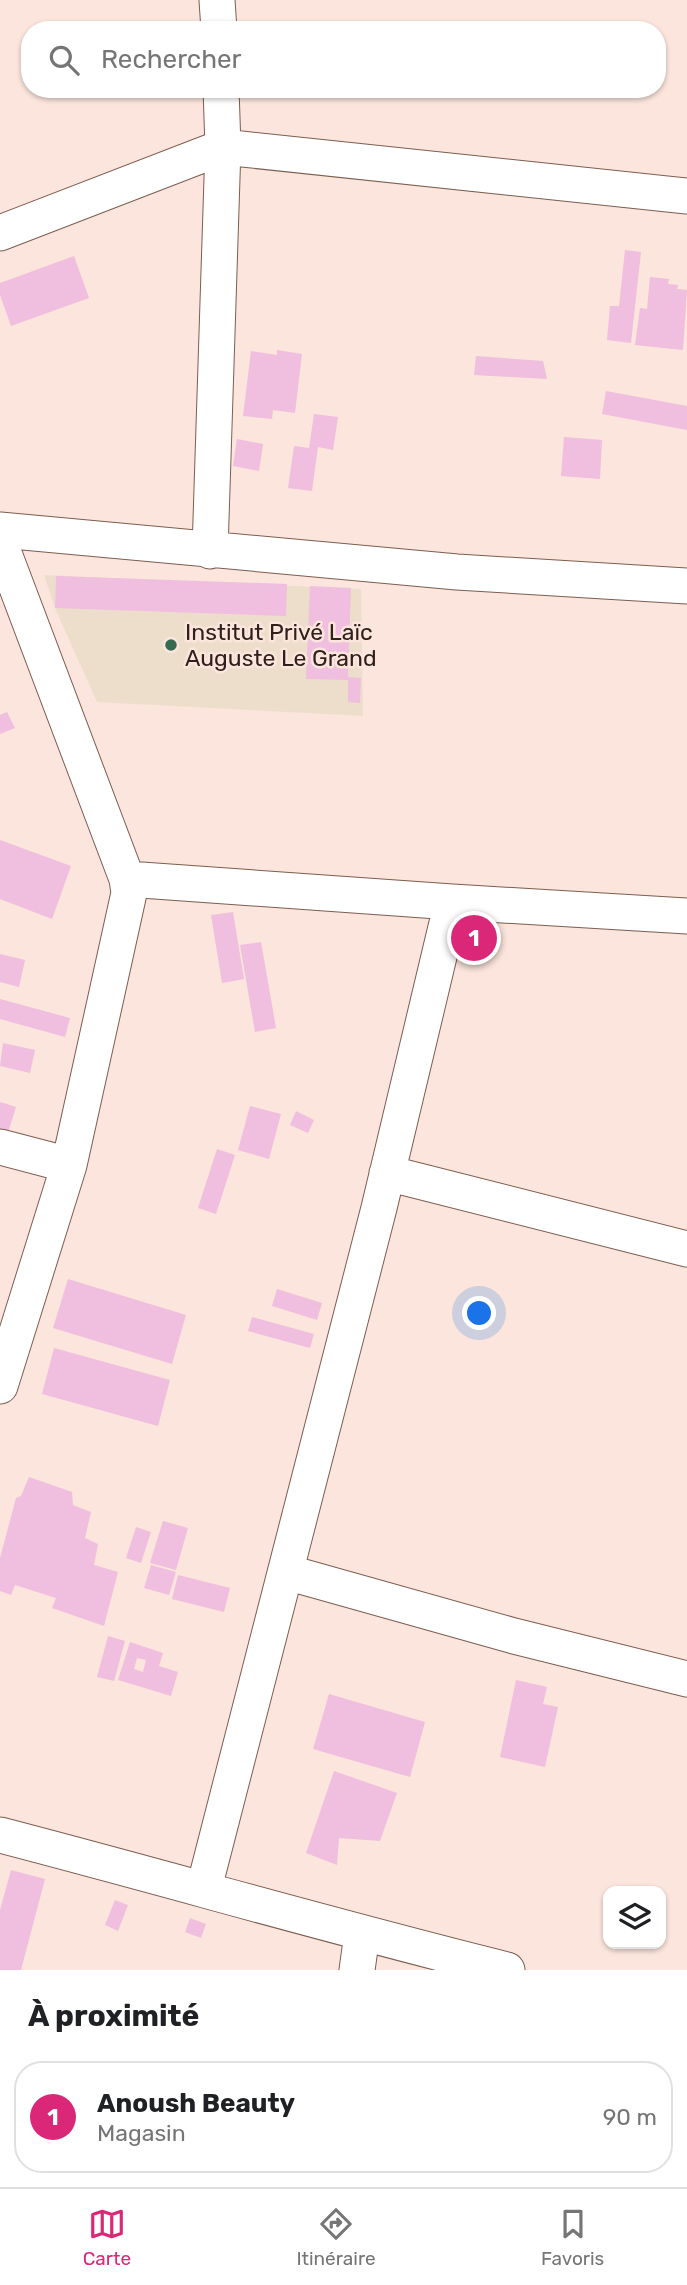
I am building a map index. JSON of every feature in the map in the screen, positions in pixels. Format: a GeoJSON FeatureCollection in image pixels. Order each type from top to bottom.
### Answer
{"type":"FeatureCollection","features":[{"type":"Feature","properties":{"kind":"street"},"geometry":{"type":"LineString","coordinates":[[218,0],[219,21]]}},
{"type":"Feature","properties":{"kind":"street"},"geometry":{"type":"LineString","coordinates":[[210,551],[223,147],[221,98]]}},
{"type":"Feature","properties":{"kind":"street"},"geometry":{"type":"LineString","coordinates":[[0,233],[223,147],[687,196]]}},
{"type":"Feature","properties":{"kind":"street"},"geometry":{"type":"LineString","coordinates":[[0,530],[457,572],[687,586]]}},
{"type":"Feature","properties":{"kind":"street"},"geometry":{"type":"LineString","coordinates":[[0,543],[127,879],[128,902],[69,1165],[0,1386]]}},
{"type":"Feature","properties":{"kind":"street"},"geometry":{"type":"LineString","coordinates":[[127,879],[452,902],[687,915]]}},
{"type":"Feature","properties":{"kind":"street"},"geometry":{"type":"LineString","coordinates":[[204,1888],[387,1173],[452,902]]}},
{"type":"Feature","properties":{"kind":"street"},"geometry":{"type":"LineString","coordinates":[[0,1147],[69,1165]]}},
{"type":"Feature","properties":{"kind":"street"},"geometry":{"type":"LineString","coordinates":[[387,1173],[687,1249]]}},
{"type":"Feature","properties":{"kind":"street"},"geometry":{"type":"LineString","coordinates":[[286,1572],[514,1636],[687,1679]]}},
{"type":"Feature","properties":{"kind":"street"},"geometry":{"type":"LineString","coordinates":[[0,1835],[204,1888],[362,1934],[507,1970]]}},
{"type":"Feature","properties":{"kind":"street"},"geometry":{"type":"LineString","coordinates":[[357,1970],[362,1934]]}},
{"type":"Feature","properties":{"kind":"shaded area"},"geometry":{"type":"Polygon","coordinates":[[[44,575],[361,589],[363,716],[97,702],[55,608],[44,575]]]}},
{"type":"Feature","properties":{"kind":"building"},"geometry":{"type":"Polygon","coordinates":[[[625,250],[641,252],[631,343],[607,340],[610,306],[619,306],[625,250]]]}},
{"type":"Feature","properties":{"kind":"building"},"geometry":{"type":"Polygon","coordinates":[[[74,256],[89,298],[11,326],[0,295],[0,283],[74,256]]]}},
{"type":"Feature","properties":{"kind":"building"},"geometry":{"type":"Polygon","coordinates":[[[650,277],[669,279],[668,284],[687,290],[683,350],[635,345],[640,308],[647,309],[650,277]]]}},
{"type":"Feature","properties":{"kind":"building"},"geometry":{"type":"Polygon","coordinates":[[[277,350],[302,354],[295,413],[273,410],[272,419],[243,416],[251,351],[277,355],[277,350]]]}},
{"type":"Feature","properties":{"kind":"building"},"geometry":{"type":"Polygon","coordinates":[[[476,356],[543,361],[547,379],[474,375],[476,356]]]}},
{"type":"Feature","properties":{"kind":"building"},"geometry":{"type":"Polygon","coordinates":[[[606,391],[687,406],[687,430],[602,414],[606,391]]]}},
{"type":"Feature","properties":{"kind":"building"},"geometry":{"type":"Polygon","coordinates":[[[314,414],[338,417],[333,450],[318,447],[312,491],[288,488],[294,446],[309,448],[314,414]]]}},
{"type":"Feature","properties":{"kind":"building"},"geometry":{"type":"Polygon","coordinates":[[[564,437],[602,440],[600,479],[561,476],[564,437]]]}},
{"type":"Feature","properties":{"kind":"building"},"geometry":{"type":"Polygon","coordinates":[[[237,439],[263,444],[259,471],[233,466],[237,439]]]}},
{"type":"Feature","properties":{"kind":"building"},"geometry":{"type":"Polygon","coordinates":[[[56,576],[287,584],[286,616],[55,608],[56,576]]]}},
{"type":"Feature","properties":{"kind":"building"},"geometry":{"type":"Polygon","coordinates":[[[310,586],[351,588],[348,677],[361,678],[360,703],[348,702],[348,680],[306,679],[310,586]]]}},
{"type":"Feature","properties":{"kind":"building"},"geometry":{"type":"Polygon","coordinates":[[[7,712],[15,728],[0,734],[0,715],[7,712]]]}},
{"type":"Feature","properties":{"kind":"building"},"geometry":{"type":"Polygon","coordinates":[[[0,840],[71,866],[52,919],[0,899],[0,840]]]}},
{"type":"Feature","properties":{"kind":"building"},"geometry":{"type":"Polygon","coordinates":[[[233,912],[244,979],[222,983],[211,915],[233,912]]]}},
{"type":"Feature","properties":{"kind":"building"},"geometry":{"type":"Polygon","coordinates":[[[261,942],[276,1028],[255,1032],[240,945],[261,942]]]}},
{"type":"Feature","properties":{"kind":"building"},"geometry":{"type":"Polygon","coordinates":[[[0,954],[25,960],[19,987],[0,982],[0,954]]]}},
{"type":"Feature","properties":{"kind":"building"},"geometry":{"type":"Polygon","coordinates":[[[0,999],[70,1018],[65,1037],[0,1019],[0,999]]]}},
{"type":"Feature","properties":{"kind":"building"},"geometry":{"type":"Polygon","coordinates":[[[3,1043],[35,1050],[30,1073],[0,1066],[3,1043]]]}},
{"type":"Feature","properties":{"kind":"building"},"geometry":{"type":"Polygon","coordinates":[[[0,1102],[16,1107],[7,1136],[0,1134],[0,1102]]]}},
{"type":"Feature","properties":{"kind":"building"},"geometry":{"type":"Polygon","coordinates":[[[250,1106],[281,1114],[269,1159],[238,1150],[250,1106]]]}},
{"type":"Feature","properties":{"kind":"building"},"geometry":{"type":"Polygon","coordinates":[[[296,1111],[314,1120],[308,1133],[290,1125],[296,1111]]]}},
{"type":"Feature","properties":{"kind":"building"},"geometry":{"type":"Polygon","coordinates":[[[217,1149],[235,1155],[216,1214],[198,1208],[217,1149]]]}},
{"type":"Feature","properties":{"kind":"building"},"geometry":{"type":"Polygon","coordinates":[[[68,1279],[186,1315],[172,1364],[53,1328],[68,1279]]]}},
{"type":"Feature","properties":{"kind":"building"},"geometry":{"type":"Polygon","coordinates":[[[277,1289],[322,1303],[317,1320],[272,1306],[277,1289]]]}},
{"type":"Feature","properties":{"kind":"building"},"geometry":{"type":"Polygon","coordinates":[[[252,1317],[314,1334],[310,1348],[248,1331],[252,1317]]]}},
{"type":"Feature","properties":{"kind":"building"},"geometry":{"type":"Polygon","coordinates":[[[54,1348],[170,1380],[158,1426],[42,1394],[54,1348]]]}},
{"type":"Feature","properties":{"kind":"building"},"geometry":{"type":"Polygon","coordinates":[[[29,1477],[72,1492],[73,1505],[91,1512],[85,1538],[98,1544],[94,1565],[118,1572],[104,1626],[52,1608],[56,1598],[15,1585],[11,1595],[0,1591],[0,1558],[16,1498],[21,1496],[29,1477]]]}},
{"type":"Feature","properties":{"kind":"building"},"geometry":{"type":"Polygon","coordinates":[[[163,1521],[188,1528],[176,1570],[150,1563],[163,1521]]]}},
{"type":"Feature","properties":{"kind":"building"},"geometry":{"type":"Polygon","coordinates":[[[136,1527],[151,1532],[141,1563],[126,1558],[136,1527]]]}},
{"type":"Feature","properties":{"kind":"building"},"geometry":{"type":"Polygon","coordinates":[[[151,1565],[176,1572],[169,1595],[144,1588],[151,1565]]]}},
{"type":"Feature","properties":{"kind":"building"},"geometry":{"type":"Polygon","coordinates":[[[178,1575],[230,1588],[224,1612],[172,1599],[178,1575]]]}},
{"type":"Feature","properties":{"kind":"building"},"geometry":{"type":"Polygon","coordinates":[[[108,1636],[125,1641],[114,1681],[97,1677],[108,1636]]]}},
{"type":"Feature","properties":{"kind":"building"},"geometry":{"type":"Polygon","coordinates":[[[130,1642],[163,1653],[159,1666],[178,1672],[171,1696],[118,1680],[130,1642]],[[137,1658],[134,1669],[143,1672],[146,1660],[137,1658]]]}},
{"type":"Feature","properties":{"kind":"building"},"geometry":{"type":"Polygon","coordinates":[[[516,1680],[547,1687],[543,1704],[558,1707],[545,1767],[500,1757],[516,1680]]]}},
{"type":"Feature","properties":{"kind":"building"},"geometry":{"type":"Polygon","coordinates":[[[329,1694],[425,1722],[410,1777],[313,1749],[329,1694]]]}},
{"type":"Feature","properties":{"kind":"building"},"geometry":{"type":"Polygon","coordinates":[[[334,1771],[397,1793],[380,1841],[339,1838],[337,1865],[306,1853],[334,1771]]]}},
{"type":"Feature","properties":{"kind":"building"},"geometry":{"type":"Polygon","coordinates":[[[11,1870],[45,1879],[21,1970],[0,1970],[0,1910],[11,1870]]]}},
{"type":"Feature","properties":{"kind":"building"},"geometry":{"type":"Polygon","coordinates":[[[115,1900],[128,1905],[118,1931],[105,1925],[115,1900]]]}},
{"type":"Feature","properties":{"kind":"building"},"geometry":{"type":"Polygon","coordinates":[[[190,1918],[206,1924],[201,1938],[185,1932],[190,1918]]]}},
{"type":"Feature","properties":{"kind":"place","name":"Institut Privé Laïc Auguste Le Grand"},"geometry":{"type":"Point","coordinates":[171,645]}},
{"type":"Feature","properties":{"kind":"place","name":"Anoush Beauty"},"geometry":{"type":"Point","coordinates":[474,938]}}]}
